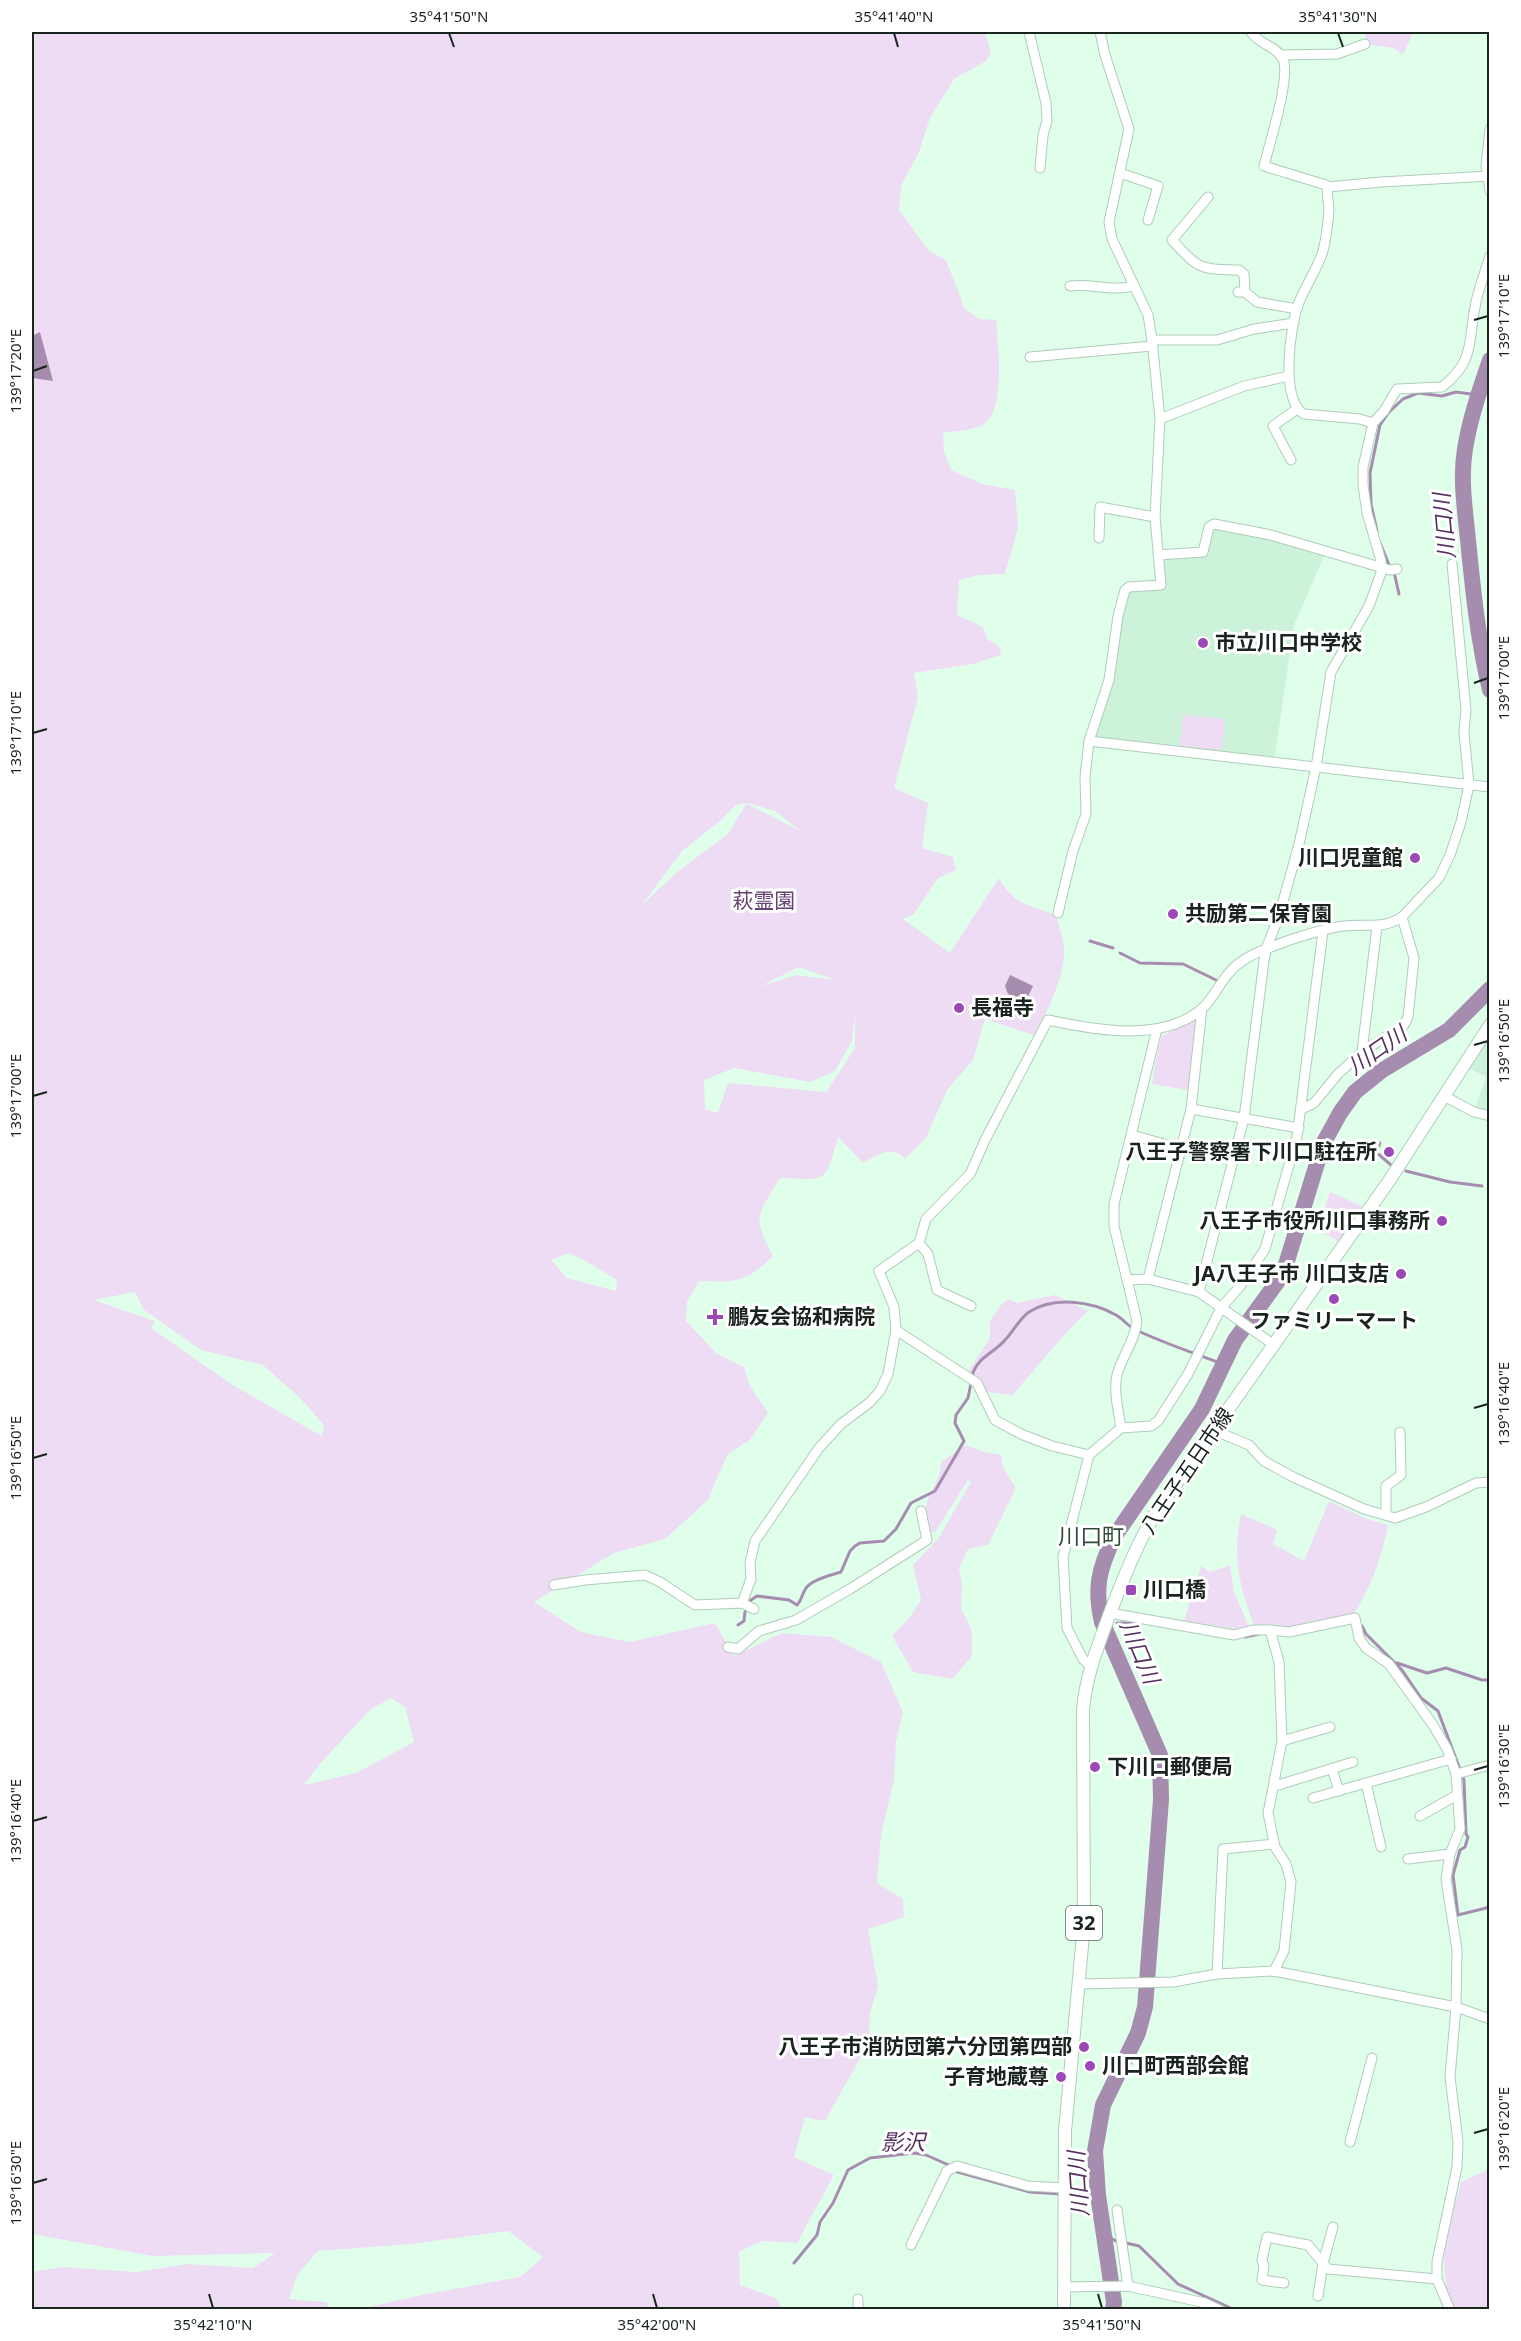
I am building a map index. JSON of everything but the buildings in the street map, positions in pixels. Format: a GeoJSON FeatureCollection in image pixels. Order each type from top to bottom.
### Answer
{"type":"FeatureCollection","features":[{"type":"Feature","properties":{"kind":"main road","name":"八王子五日市線"},"geometry":{"type":"LineString","coordinates":[[1064,2310],[1066,2122],[1079,1984],[1085,1882],[1083,1710],[1091,1661],[1130,1563],[1150,1522],[1389,1181],[1490,1025]]}},
{"type":"Feature","properties":{"kind":"street"},"geometry":{"type":"LineString","coordinates":[[1029,32],[1046,103],[1047,121],[1043,135],[1040,168]]}},
{"type":"Feature","properties":{"kind":"street"},"geometry":{"type":"LineString","coordinates":[[1058,913],[1073,851],[1086,814],[1085,777],[1089,741],[1109,680],[1118,616],[1125,590],[1129,587],[1161,585],[1155,517],[1160,419],[1148,315],[1112,239],[1109,222],[1129,129],[1100,32]]}},
{"type":"Feature","properties":{"kind":"street"},"geometry":{"type":"LineString","coordinates":[[1251,32],[1258,40],[1280,55],[1284,65],[1282,95],[1264,166],[1328,187],[1488,176]]}},
{"type":"Feature","properties":{"kind":"street"},"geometry":{"type":"LineString","coordinates":[[1280,55],[1337,54],[1365,44]]}},
{"type":"Feature","properties":{"kind":"street"},"geometry":{"type":"LineString","coordinates":[[1490,129],[1486,166],[1490,191]]}},
{"type":"Feature","properties":{"kind":"street"},"geometry":{"type":"LineString","coordinates":[[1120,173],[1158,186],[1148,220]]}},
{"type":"Feature","properties":{"kind":"street"},"geometry":{"type":"LineString","coordinates":[[1328,187],[1329,209],[1323,249],[1297,309],[1294,323],[1289,376],[1291,395],[1297,409],[1304,414],[1360,419],[1372,423]]}},
{"type":"Feature","properties":{"kind":"street"},"geometry":{"type":"LineString","coordinates":[[1208,196],[1172,240],[1195,265],[1213,270],[1239,270],[1244,274],[1242,292],[1257,302],[1297,309]]}},
{"type":"Feature","properties":{"kind":"street"},"geometry":{"type":"LineString","coordinates":[[1389,569],[1364,500],[1364,467],[1372,423],[1384,411],[1396,389],[1442,387],[1450,382],[1466,360],[1470,349],[1475,306],[1490,256]]}},
{"type":"Feature","properties":{"kind":"street"},"geometry":{"type":"LineString","coordinates":[[1070,286],[1090,285],[1121,289],[1133,286]]}},
{"type":"Feature","properties":{"kind":"street"},"geometry":{"type":"LineString","coordinates":[[1030,357],[1152,343],[1217,340],[1254,329],[1294,323]]}},
{"type":"Feature","properties":{"kind":"street"},"geometry":{"type":"LineString","coordinates":[[1160,419],[1244,386],[1289,376]]}},
{"type":"Feature","properties":{"kind":"street"},"geometry":{"type":"LineString","coordinates":[[1291,460],[1274,426],[1297,409]]}},
{"type":"Feature","properties":{"kind":"street"},"geometry":{"type":"LineString","coordinates":[[1099,538],[1100,507],[1155,517]]}},
{"type":"Feature","properties":{"kind":"street"},"geometry":{"type":"LineString","coordinates":[[1158,555],[1203,552],[1209,528],[1214,524],[1271,535],[1389,569]]}},
{"type":"Feature","properties":{"kind":"street"},"geometry":{"type":"LineString","coordinates":[[743,1603],[751,1579],[750,1563],[755,1541],[819,1448],[841,1424],[869,1403],[880,1391],[888,1374],[896,1330],[894,1307],[879,1271],[919,1243],[926,1220],[970,1174],[985,1140],[1048,1020],[1103,1030],[1157,1029],[1190,1017],[1202,1008],[1229,972],[1253,954],[1347,925],[1388,925],[1402,917],[1439,878],[1450,855],[1461,822],[1469,785],[1464,732],[1466,710],[1452,564]]}},
{"type":"Feature","properties":{"kind":"street"},"geometry":{"type":"LineString","coordinates":[[1200,1292],[1244,1118],[1266,949],[1280,916],[1316,767],[1331,672],[1389,569]]}},
{"type":"Feature","properties":{"kind":"street"},"geometry":{"type":"LineString","coordinates":[[1089,741],[1486,787]]}},
{"type":"Feature","properties":{"kind":"street"},"geometry":{"type":"LineString","coordinates":[[1302,1109],[1314,1103],[1338,1074],[1362,1052],[1404,1024],[1408,1017],[1414,958],[1402,917]]}},
{"type":"Feature","properties":{"kind":"street"},"geometry":{"type":"LineString","coordinates":[[1362,1052],[1377,926]]}},
{"type":"Feature","properties":{"kind":"street"},"geometry":{"type":"LineString","coordinates":[[1091,1661],[1083,1659],[1067,1628],[1063,1557],[1089,1455],[1121,1428],[1151,1426],[1158,1421],[1188,1374],[1196,1355],[1265,1249],[1299,1128],[1323,931]]}},
{"type":"Feature","properties":{"kind":"street"},"geometry":{"type":"LineString","coordinates":[[1148,1279],[1191,1109],[1202,1008]]}},
{"type":"Feature","properties":{"kind":"street"},"geometry":{"type":"LineString","coordinates":[[1121,1428],[1117,1374],[1136,1330],[1134,1304],[1113,1219],[1118,1182],[1132,1135],[1157,1029]]}},
{"type":"Feature","properties":{"kind":"street"},"geometry":{"type":"LineString","coordinates":[[1444,1096],[1474,1112],[1490,1116]]}},
{"type":"Feature","properties":{"kind":"street"},"geometry":{"type":"LineString","coordinates":[[1191,1109],[1299,1128]]}},
{"type":"Feature","properties":{"kind":"street"},"geometry":{"type":"LineString","coordinates":[[1132,1135],[1182,1149]]}},
{"type":"Feature","properties":{"kind":"street"},"geometry":{"type":"LineString","coordinates":[[919,1243],[928,1254],[937,1290],[971,1306]]}},
{"type":"Feature","properties":{"kind":"street"},"geometry":{"type":"LineString","coordinates":[[1128,1280],[1148,1279],[1200,1292],[1274,1345]]}},
{"type":"Feature","properties":{"kind":"street"},"geometry":{"type":"LineString","coordinates":[[896,1330],[974,1381],[996,1420],[1021,1434],[1052,1446],[1089,1455]]}},
{"type":"Feature","properties":{"kind":"street"},"geometry":{"type":"LineString","coordinates":[[1213,1430],[1249,1445],[1264,1461],[1293,1477],[1364,1509],[1395,1518],[1426,1507],[1476,1483],[1490,1482]]}},
{"type":"Feature","properties":{"kind":"street"},"geometry":{"type":"LineString","coordinates":[[1386,1515],[1386,1486],[1401,1475],[1400,1432]]}},
{"type":"Feature","properties":{"kind":"street"},"geometry":{"type":"LineString","coordinates":[[728,1647],[738,1649],[759,1631],[796,1620],[927,1540],[921,1511]]}},
{"type":"Feature","properties":{"kind":"street"},"geometry":{"type":"LineString","coordinates":[[554,1585],[645,1575],[695,1605],[743,1603],[754,1609]]}},
{"type":"Feature","properties":{"kind":"street"},"geometry":{"type":"LineString","coordinates":[[1110,1613],[1234,1635],[1270,1630],[1289,1632],[1355,1618],[1359,1638],[1366,1648],[1389,1664],[1433,1725],[1451,1759],[1456,1774],[1460,1829],[1450,1854],[1446,1879],[1457,1950],[1456,2007],[1450,2077],[1458,2142],[1457,2167],[1438,2253],[1437,2278],[1450,2310]]}},
{"type":"Feature","properties":{"kind":"street"},"geometry":{"type":"LineString","coordinates":[[1270,1630],[1279,1662],[1282,1741],[1268,1813],[1274,1844],[1286,1864],[1291,1882],[1284,1951],[1274,1971]]}},
{"type":"Feature","properties":{"kind":"street"},"geometry":{"type":"LineString","coordinates":[[1282,1741],[1330,1727]]}},
{"type":"Feature","properties":{"kind":"street"},"geometry":{"type":"LineString","coordinates":[[1313,1798],[1451,1759]]}},
{"type":"Feature","properties":{"kind":"street"},"geometry":{"type":"LineString","coordinates":[[1275,1786],[1353,1762]]}},
{"type":"Feature","properties":{"kind":"street"},"geometry":{"type":"LineString","coordinates":[[1456,1774],[1490,1765]]}},
{"type":"Feature","properties":{"kind":"street"},"geometry":{"type":"LineString","coordinates":[[1332,1768],[1339,1791]]}},
{"type":"Feature","properties":{"kind":"street"},"geometry":{"type":"LineString","coordinates":[[1366,1783],[1381,1846]]}},
{"type":"Feature","properties":{"kind":"street"},"geometry":{"type":"LineString","coordinates":[[1419,1816],[1457,1796]]}},
{"type":"Feature","properties":{"kind":"street"},"geometry":{"type":"LineString","coordinates":[[1217,1974],[1223,1849],[1274,1844]]}},
{"type":"Feature","properties":{"kind":"street"},"geometry":{"type":"LineString","coordinates":[[1408,1859],[1450,1854]]}},
{"type":"Feature","properties":{"kind":"street"},"geometry":{"type":"LineString","coordinates":[[1079,1984],[1162,1983],[1217,1974],[1274,1971],[1456,2007],[1490,2019]]}},
{"type":"Feature","properties":{"kind":"street"},"geometry":{"type":"LineString","coordinates":[[1350,2142],[1371,2058]]}},
{"type":"Feature","properties":{"kind":"street"},"geometry":{"type":"LineString","coordinates":[[911,2245],[952,2169],[1064,2194]]}},
{"type":"Feature","properties":{"kind":"street"},"geometry":{"type":"LineString","coordinates":[[1117,2210],[1125,2286]]}},
{"type":"Feature","properties":{"kind":"street"},"geometry":{"type":"LineString","coordinates":[[1318,2296],[1323,2263],[1333,2227]]}},
{"type":"Feature","properties":{"kind":"street"},"geometry":{"type":"LineString","coordinates":[[1284,2283],[1262,2280],[1264,2266],[1262,2260],[1267,2237],[1308,2245],[1328,2269],[1437,2278]]}},
{"type":"Feature","properties":{"kind":"street"},"geometry":{"type":"LineString","coordinates":[[1063,2287],[1125,2286],[1205,2302],[1220,2310]]}},
{"type":"Feature","properties":{"kind":"shaded area"},"geometry":{"type":"Polygon","coordinates":[[[40,332],[53,381],[32,378],[32,336],[40,332]]]}},
{"type":"Feature","properties":{"kind":"shaded area","name":"市立川口中学校"},"geometry":{"type":"Polygon","coordinates":[[[1214,524],[1326,552],[1294,625],[1274,762],[1089,741],[1109,680],[1125,590],[1161,584],[1158,555],[1203,552],[1214,524]]]}},
{"type":"Feature","properties":{"kind":"shaded area"},"geometry":{"type":"Polygon","coordinates":[[[1010,975],[1033,986],[1026,1001],[1008,994],[1005,986],[1010,975]]]}},
{"type":"Feature","properties":{"kind":"shaded area"},"geometry":{"type":"Polygon","coordinates":[[[1489,1036],[1489,1116],[1474,1112],[1486,1077],[1469,1068],[1489,1036]]]}},
{"type":"Feature","properties":{"kind":"green space","name":"萩霊園"},"geometry":{"type":"Polygon","coordinates":[[[32,32],[985,32],[991,53],[986,61],[954,79],[930,118],[919,152],[901,186],[899,210],[929,251],[946,260],[965,309],[979,319],[996,320],[999,375],[998,391],[991,416],[984,424],[975,428],[943,433],[944,451],[951,470],[982,484],[1015,490],[1018,528],[1005,574],[979,575],[959,580],[957,615],[983,627],[987,639],[999,646],[1001,655],[973,664],[914,673],[918,697],[894,788],[928,803],[922,848],[953,857],[956,870],[938,878],[914,914],[903,919],[950,953],[999,878],[1016,899],[1056,915],[1062,936],[1063,966],[1053,997],[1036,1036],[985,1019],[973,1060],[947,1090],[926,1138],[905,1159],[894,1152],[889,1152],[863,1163],[838,1137],[830,1164],[822,1176],[807,1179],[780,1178],[762,1208],[760,1216],[762,1231],[773,1256],[764,1265],[739,1279],[722,1282],[699,1281],[687,1302],[686,1321],[716,1353],[744,1367],[750,1386],[768,1413],[750,1440],[728,1454],[707,1501],[665,1539],[614,1553],[534,1602],[581,1632],[629,1642],[715,1623],[734,1656],[782,1633],[831,1637],[881,1662],[903,1712],[896,1742],[894,1780],[881,1835],[877,1883],[903,1899],[904,1917],[868,1929],[878,1986],[870,2013],[869,2042],[825,2121],[805,2117],[794,2157],[834,2175],[797,2243],[761,2241],[739,2252],[740,2285],[776,2298],[783,2309],[366,2309],[426,2294],[520,2277],[543,2257],[508,2231],[411,2244],[318,2251],[298,2274],[289,2299],[327,2302],[328,2309],[32,2310],[32,2272],[63,2267],[136,2272],[188,2264],[253,2268],[275,2253],[153,2256],[32,2234],[32,32]],[[747,803],[736,805],[720,821],[682,851],[642,905],[677,872],[728,834],[747,803]],[[748,804],[802,832],[775,811],[748,804]],[[799,967],[761,986],[796,975],[835,980],[799,967]],[[855,1013],[852,1041],[835,1071],[810,1082],[734,1068],[704,1080],[705,1109],[718,1113],[728,1083],[826,1092],[855,1048],[855,1013]],[[569,1253],[551,1260],[567,1278],[616,1291],[617,1280],[569,1253]],[[135,1292],[94,1300],[155,1321],[151,1328],[231,1384],[322,1436],[324,1425],[299,1397],[263,1365],[201,1350],[144,1310],[135,1292]],[[391,1698],[370,1710],[318,1766],[304,1785],[356,1773],[414,1742],[405,1707],[391,1698]]]}},
{"type":"Feature","properties":{"kind":"green space"},"geometry":{"type":"Polygon","coordinates":[[[1365,32],[1414,32],[1403,54],[1393,48],[1365,44],[1365,32]]]}},
{"type":"Feature","properties":{"kind":"green space"},"geometry":{"type":"Polygon","coordinates":[[[1183,715],[1225,719],[1222,750],[1180,746],[1183,715]]]}},
{"type":"Feature","properties":{"kind":"green space"},"geometry":{"type":"Polygon","coordinates":[[[1202,1013],[1193,1091],[1152,1084],[1162,1036],[1202,1013]]]}},
{"type":"Feature","properties":{"kind":"green space"},"geometry":{"type":"Polygon","coordinates":[[[1330,1192],[1364,1207],[1339,1242],[1318,1229],[1330,1192]]]}},
{"type":"Feature","properties":{"kind":"green space"},"geometry":{"type":"Polygon","coordinates":[[[1055,1295],[1088,1311],[1012,1395],[987,1392],[969,1370],[990,1338],[990,1321],[1000,1306],[1008,1299],[1017,1303],[1055,1295]]]}},
{"type":"Feature","properties":{"kind":"green space"},"geometry":{"type":"Polygon","coordinates":[[[965,1445],[1001,1455],[1003,1467],[1016,1488],[988,1545],[968,1549],[959,1568],[962,1585],[961,1608],[972,1631],[972,1656],[952,1679],[913,1672],[892,1636],[910,1617],[921,1600],[913,1565],[938,1539],[971,1482],[968,1480],[936,1531],[930,1533],[926,1519],[926,1507],[941,1469],[941,1462],[965,1445]]]}},
{"type":"Feature","properties":{"kind":"green space"},"geometry":{"type":"Polygon","coordinates":[[[1329,1501],[1367,1519],[1388,1525],[1374,1573],[1358,1608],[1351,1618],[1287,1631],[1269,1624],[1254,1626],[1238,1571],[1237,1545],[1241,1514],[1277,1530],[1273,1544],[1304,1561],[1329,1501]]]}},
{"type":"Feature","properties":{"kind":"green space"},"geometry":{"type":"Polygon","coordinates":[[[1230,1565],[1234,1592],[1249,1627],[1235,1629],[1184,1621],[1201,1566],[1210,1572],[1230,1565]]]}},
{"type":"Feature","properties":{"kind":"green space"},"geometry":{"type":"Polygon","coordinates":[[[1489,2169],[1489,2309],[1448,2309],[1443,2249],[1461,2182],[1489,2169]]]}},
{"type":"Feature","properties":{"kind":"waterway","name":"川口川"},"geometry":{"type":"LineString","coordinates":[[1490,360],[1470,426],[1463,472],[1464,505],[1474,597],[1490,690]]}},
{"type":"Feature","properties":{"kind":"waterway"},"geometry":{"type":"LineString","coordinates":[[1377,531],[1371,504],[1370,473],[1380,425],[1389,412],[1403,399],[1418,393],[1442,396],[1456,392],[1478,395]]}},
{"type":"Feature","properties":{"kind":"waterway"},"geometry":{"type":"LineString","coordinates":[[1380,543],[1390,567]]}},
{"type":"Feature","properties":{"kind":"waterway"},"geometry":{"type":"LineString","coordinates":[[1394,572],[1399,594]]}},
{"type":"Feature","properties":{"kind":"waterway"},"geometry":{"type":"LineString","coordinates":[[1090,941],[1113,948]]}},
{"type":"Feature","properties":{"kind":"waterway"},"geometry":{"type":"LineString","coordinates":[[1120,953],[1140,963],[1183,964],[1216,980]]}},
{"type":"Feature","properties":{"kind":"waterway","name":"川口川"},"geometry":{"type":"LineString","coordinates":[[1113,2310],[1114,2302],[1098,2195],[1095,2151],[1103,2105],[1138,2033],[1145,2007],[1161,1800],[1160,1755],[1102,1622],[1098,1599],[1099,1579],[1114,1537],[1202,1409],[1235,1340],[1283,1274],[1323,1144],[1340,1113],[1355,1092],[1381,1071],[1449,1030],[1490,989]]}},
{"type":"Feature","properties":{"kind":"waterway"},"geometry":{"type":"LineString","coordinates":[[1380,1143],[1376,1152],[1391,1165]]}},
{"type":"Feature","properties":{"kind":"waterway"},"geometry":{"type":"LineString","coordinates":[[1406,1171],[1450,1182],[1482,1186]]}},
{"type":"Feature","properties":{"kind":"waterway"},"geometry":{"type":"LineString","coordinates":[[972,1376],[981,1360],[1005,1340],[1025,1315],[1039,1307],[1061,1302],[1084,1304],[1106,1310],[1134,1329],[1223,1364]]}},
{"type":"Feature","properties":{"kind":"waterway"},"geometry":{"type":"LineString","coordinates":[[738,1625],[744,1621],[745,1612],[751,1600],[757,1596],[789,1600],[797,1605],[809,1585],[841,1572],[850,1551],[855,1546],[860,1543],[884,1541],[896,1529],[911,1503],[935,1491],[964,1441],[955,1423],[956,1415],[968,1398],[971,1383]]}},
{"type":"Feature","properties":{"kind":"waterway"},"geometry":{"type":"LineString","coordinates":[[1117,1623],[1141,1623]]}},
{"type":"Feature","properties":{"kind":"waterway"},"geometry":{"type":"LineString","coordinates":[[1362,1626],[1366,1634],[1402,1670],[1421,1698],[1438,1711],[1464,1780],[1468,1837],[1465,1847],[1460,1850],[1453,1875],[1458,1915],[1490,1907]]}},
{"type":"Feature","properties":{"kind":"waterway"},"geometry":{"type":"LineString","coordinates":[[1245,1637],[1259,1634]]}},
{"type":"Feature","properties":{"kind":"waterway"},"geometry":{"type":"LineString","coordinates":[[1397,1663],[1427,1673],[1446,1668],[1482,1680],[1490,1680]]}},
{"type":"Feature","properties":{"kind":"waterway","name":"影沢"},"geometry":{"type":"LineString","coordinates":[[794,2263],[817,2235],[820,2222],[833,2203],[848,2170],[870,2158],[914,2153],[926,2155],[951,2166]]}},
{"type":"Feature","properties":{"kind":"waterway","name":"影沢"},"geometry":{"type":"LineString","coordinates":[[954,2171],[1030,2192],[1062,2194]]}},
{"type":"Feature","properties":{"kind":"waterway","name":"影沢"},"geometry":{"type":"LineString","coordinates":[[1068,2195],[1098,2195]]}},
{"type":"Feature","properties":{"kind":"waterway"},"geometry":{"type":"LineString","coordinates":[[1105,2235],[1116,2241]]}},
{"type":"Feature","properties":{"kind":"waterway"},"geometry":{"type":"LineString","coordinates":[[1126,2243],[1139,2246],[1178,2284],[1235,2310]]}},
{"type":"Feature","properties":{"kind":"place","name":"市立川口中学校"},"geometry":{"type":"Point","coordinates":[1203,643]}},
{"type":"Feature","properties":{"kind":"place","name":"川口児童館"},"geometry":{"type":"Point","coordinates":[1415,858]}},
{"type":"Feature","properties":{"kind":"place","name":"共励第二保育園"},"geometry":{"type":"Point","coordinates":[1173,914]}},
{"type":"Feature","properties":{"kind":"place","name":"長福寺"},"geometry":{"type":"Point","coordinates":[959,1008]}},
{"type":"Feature","properties":{"kind":"place","name":"八王子警察署下川口駐在所"},"geometry":{"type":"Point","coordinates":[1389,1152]}},
{"type":"Feature","properties":{"kind":"place","name":"八王子市役所川口事務所"},"geometry":{"type":"Point","coordinates":[1442,1221]}},
{"type":"Feature","properties":{"kind":"place","name":"JA八王子市 川口支店"},"geometry":{"type":"Point","coordinates":[1401,1274]}},
{"type":"Feature","properties":{"kind":"place","name":"ファミリーマート"},"geometry":{"type":"Point","coordinates":[1334,1299]}},
{"type":"Feature","properties":{"kind":"place","name":"鵬友会協和病院"},"geometry":{"type":"Point","coordinates":[715,1317]}},
{"type":"Feature","properties":{"kind":"place","name":"川口橋"},"geometry":{"type":"Point","coordinates":[1131,1590]}},
{"type":"Feature","properties":{"kind":"place","name":"下川口郵便局"},"geometry":{"type":"Point","coordinates":[1095,1767]}},
{"type":"Feature","properties":{"kind":"place","name":"八王子市消防団第六分団第四部"},"geometry":{"type":"Point","coordinates":[1084,2047]}},
{"type":"Feature","properties":{"kind":"place","name":"川口町西部会館"},"geometry":{"type":"Point","coordinates":[1090,2066]}},
{"type":"Feature","properties":{"kind":"place","name":"子育地蔵尊"},"geometry":{"type":"Point","coordinates":[1061,2077]}},
{"type":"Feature","properties":{"kind":"district","name":"川口町"},"geometry":{"type":"Point","coordinates":[1091,1536]}}]}
